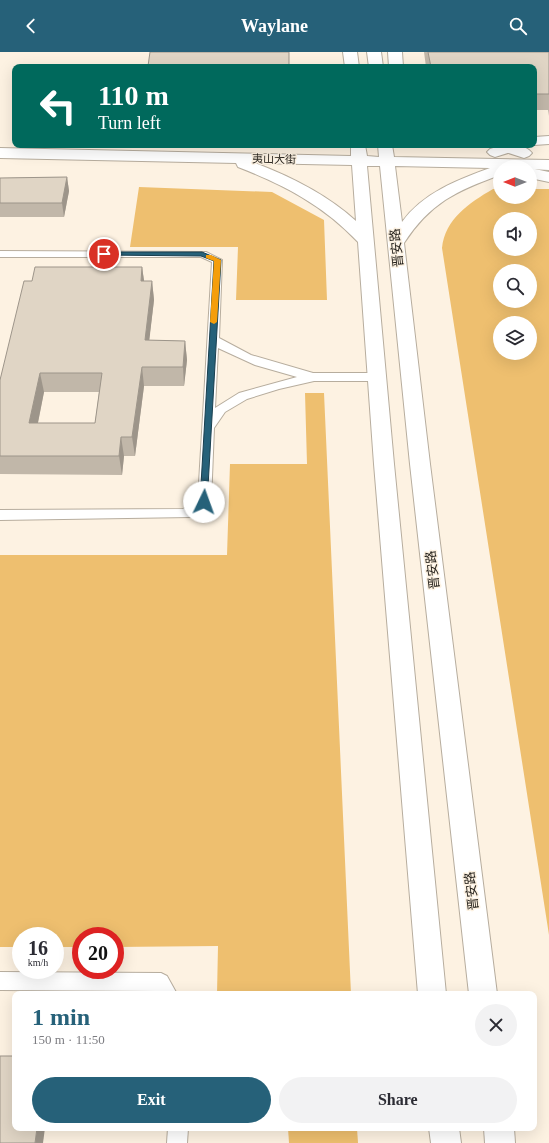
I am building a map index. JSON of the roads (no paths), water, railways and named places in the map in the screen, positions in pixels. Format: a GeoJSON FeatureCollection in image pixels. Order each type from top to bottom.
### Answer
{"type":"FeatureCollection","features":[{"type":"Feature","properties":{"kind":"main road"},"geometry":{"type":"LineString","coordinates":[[350,52],[352,64]]}},
{"type":"Feature","properties":{"kind":"main road"},"geometry":{"type":"LineString","coordinates":[[374,52],[376,64]]}},
{"type":"Feature","properties":{"kind":"main road"},"geometry":{"type":"LineString","coordinates":[[395,52],[396,64]]}},
{"type":"Feature","properties":{"kind":"main road"},"geometry":{"type":"LineString","coordinates":[[537,140],[549,140]]}},
{"type":"Feature","properties":{"kind":"main road"},"geometry":{"type":"LineString","coordinates":[[0,143],[12,143]]}},
{"type":"Feature","properties":{"kind":"main road","name":"夷山大街"},"geometry":{"type":"LineString","coordinates":[[188,148],[386,152],[510,159],[549,165]]}},
{"type":"Feature","properties":{"kind":"main road"},"geometry":{"type":"LineString","coordinates":[[235,150],[279,178],[308,192],[331,207],[351,224],[366,241]]}},
{"type":"Feature","properties":{"kind":"main road","name":"夷山大街"},"geometry":{"type":"LineString","coordinates":[[0,153],[235,150]]}},
{"type":"Feature","properties":{"kind":"main road"},"geometry":{"type":"LineString","coordinates":[[359,152],[377,377],[432,991]]}},
{"type":"Feature","properties":{"kind":"main road","name":"晋安路"},"geometry":{"type":"LineString","coordinates":[[386,152],[483,991]]}},
{"type":"Feature","properties":{"kind":"main road","name":"夷山大街"},"geometry":{"type":"LineString","coordinates":[[510,159],[549,154]]}},
{"type":"Feature","properties":{"kind":"main road"},"geometry":{"type":"LineString","coordinates":[[396,243],[414,217],[431,202],[510,159],[549,177]]}},
{"type":"Feature","properties":{"kind":"main road"},"geometry":{"type":"LineString","coordinates":[[444,1131],[446,1143]]}},
{"type":"Feature","properties":{"kind":"main road"},"geometry":{"type":"LineString","coordinates":[[499,1131],[500,1143]]}},
{"type":"Feature","properties":{"kind":"lane"},"geometry":{"type":"LineString","coordinates":[[0,254],[202,254],[217,260],[204,502],[186,514],[0,515]]}},
{"type":"Feature","properties":{"kind":"lane"},"geometry":{"type":"LineString","coordinates":[[213,340],[232,352],[251,361],[314,377]]}},
{"type":"Feature","properties":{"kind":"lane"},"geometry":{"type":"LineString","coordinates":[[208,428],[221,408],[243,396],[277,385],[314,377],[377,377]]}},
{"type":"Feature","properties":{"kind":"lane"},"geometry":{"type":"LineString","coordinates":[[0,981],[161,982],[166,991]]}},
{"type":"Feature","properties":{"kind":"lane"},"geometry":{"type":"LineString","coordinates":[[177,1143],[178,1131]]}}]}
